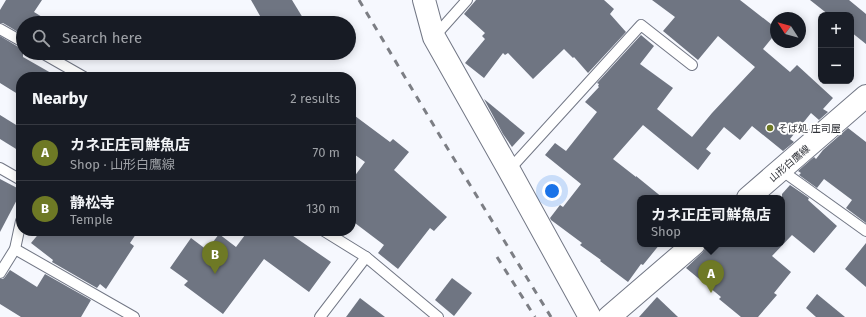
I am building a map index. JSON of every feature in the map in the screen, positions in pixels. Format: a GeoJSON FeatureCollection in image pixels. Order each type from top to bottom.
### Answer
{"type":"FeatureCollection","features":[{"type":"Feature","properties":{"kind":"street"},"geometry":{"type":"LineString","coordinates":[[424,0],[434,37],[590,317]]}},
{"type":"Feature","properties":{"kind":"street","name":"山形白鷹線"},"geometry":{"type":"LineString","coordinates":[[752,195],[866,96]]}},
{"type":"Feature","properties":{"kind":"street"},"geometry":{"type":"LineString","coordinates":[[609,317],[691,247]]}},
{"type":"Feature","properties":{"kind":"lane"},"geometry":{"type":"LineString","coordinates":[[434,37],[467,0]]}},
{"type":"Feature","properties":{"kind":"lane"},"geometry":{"type":"LineString","coordinates":[[509,170],[641,25],[692,65]]}},
{"type":"Feature","properties":{"kind":"lane"},"geometry":{"type":"LineString","coordinates":[[0,29],[16,38]]}},
{"type":"Feature","properties":{"kind":"lane"},"geometry":{"type":"LineString","coordinates":[[54,60],[75,72]]}},
{"type":"Feature","properties":{"kind":"lane"},"geometry":{"type":"LineString","coordinates":[[0,168],[16,177]]}},
{"type":"Feature","properties":{"kind":"lane"},"geometry":{"type":"LineString","coordinates":[[781,170],[866,231]]}},
{"type":"Feature","properties":{"kind":"lane"},"geometry":{"type":"LineString","coordinates":[[0,273],[15,249],[18,236]]}},
{"type":"Feature","properties":{"kind":"lane"},"geometry":{"type":"LineString","coordinates":[[332,236],[366,257],[438,317]]}},
{"type":"Feature","properties":{"kind":"lane"},"geometry":{"type":"LineString","coordinates":[[15,249],[134,317]]}},
{"type":"Feature","properties":{"kind":"lane"},"geometry":{"type":"LineString","coordinates":[[320,317],[366,257]]}},
{"type":"Feature","properties":{"kind":"building"},"geometry":{"type":"Polygon","coordinates":[[[6,0],[42,0],[34,12],[41,16],[16,16],[16,31],[3,23],[0,23],[0,10],[6,0]]]}},
{"type":"Feature","properties":{"kind":"building"},"geometry":{"type":"Polygon","coordinates":[[[251,0],[292,0],[302,16],[260,16],[251,0]]]}},
{"type":"Feature","properties":{"kind":"building"},"geometry":{"type":"Polygon","coordinates":[[[476,0],[604,0],[614,9],[610,14],[626,32],[588,73],[574,57],[573,58],[564,49],[533,79],[508,53],[505,55],[503,53],[484,78],[465,63],[485,39],[482,36],[485,33],[464,14],[476,0]]]}},
{"type":"Feature","properties":{"kind":"building"},"geometry":{"type":"Polygon","coordinates":[[[652,0],[740,0],[770,23],[770,40],[763,49],[790,72],[797,65],[833,98],[823,109],[828,112],[819,120],[811,113],[790,139],[794,142],[783,151],[752,126],[740,140],[724,127],[706,149],[711,153],[698,170],[643,125],[613,159],[659,195],[637,195],[637,247],[658,247],[643,265],[641,264],[628,282],[580,245],[582,243],[551,220],[550,218],[560,205],[563,207],[581,184],[545,155],[555,143],[566,151],[597,112],[585,102],[599,87],[599,84],[597,83],[641,35],[654,46],[640,64],[673,88],[657,109],[692,137],[755,67],[718,36],[698,60],[663,31],[675,17],[652,0]]]}},
{"type":"Feature","properties":{"kind":"building"},"geometry":{"type":"Polygon","coordinates":[[[810,0],[849,0],[866,14],[866,44],[854,34],[854,12],[825,12],[810,0]]]}},
{"type":"Feature","properties":{"kind":"building"},"geometry":{"type":"Polygon","coordinates":[[[0,36],[16,46],[16,60],[28,60],[49,72],[16,72],[16,93],[0,83],[0,36]]]}},
{"type":"Feature","properties":{"kind":"building"},"geometry":{"type":"Polygon","coordinates":[[[484,99],[525,133],[512,147],[503,134],[484,99]]]}},
{"type":"Feature","properties":{"kind":"building"},"geometry":{"type":"Polygon","coordinates":[[[0,115],[16,125],[16,149],[0,139],[0,115]]]}},
{"type":"Feature","properties":{"kind":"building"},"geometry":{"type":"Polygon","coordinates":[[[356,117],[390,142],[393,139],[409,152],[394,170],[447,217],[434,231],[430,228],[398,269],[378,253],[384,245],[356,224],[356,174],[365,162],[356,156],[356,117]]]}},
{"type":"Feature","properties":{"kind":"building"},"geometry":{"type":"Polygon","coordinates":[[[848,128],[866,142],[866,223],[846,208],[852,200],[824,179],[817,188],[799,175],[801,173],[798,171],[814,157],[816,159],[823,150],[848,128]]]}},
{"type":"Feature","properties":{"kind":"building"},"geometry":{"type":"Polygon","coordinates":[[[0,179],[16,187],[16,202],[0,232],[0,179]]]}},
{"type":"Feature","properties":{"kind":"building"},"geometry":{"type":"Polygon","coordinates":[[[790,185],[809,198],[808,200],[837,226],[814,253],[792,235],[785,242],[785,195],[782,194],[790,185]]]}},
{"type":"Feature","properties":{"kind":"building"},"geometry":{"type":"Polygon","coordinates":[[[37,236],[135,236],[130,243],[134,246],[106,289],[100,284],[97,288],[52,262],[53,260],[31,243],[37,236]]]}},
{"type":"Feature","properties":{"kind":"building"},"geometry":{"type":"Polygon","coordinates":[[[218,236],[222,236],[236,247],[244,236],[293,236],[331,262],[309,292],[264,259],[223,314],[184,285],[188,281],[170,268],[191,238],[207,250],[218,236]]]}},
{"type":"Feature","properties":{"kind":"building"},"geometry":{"type":"Polygon","coordinates":[[[866,243],[866,287],[845,269],[866,243]]]}},
{"type":"Feature","properties":{"kind":"building"},"geometry":{"type":"Polygon","coordinates":[[[781,247],[772,256],[791,272],[774,293],[777,295],[758,317],[741,317],[719,299],[721,297],[686,268],[706,248],[781,247]]]}},
{"type":"Feature","properties":{"kind":"building"},"geometry":{"type":"Polygon","coordinates":[[[10,270],[37,287],[45,274],[91,300],[81,317],[21,317],[0,304],[0,279],[3,279],[10,270]]]}},
{"type":"Feature","properties":{"kind":"building"},"geometry":{"type":"Polygon","coordinates":[[[452,278],[472,293],[454,316],[435,300],[452,278]]]}},
{"type":"Feature","properties":{"kind":"building"},"geometry":{"type":"Polygon","coordinates":[[[817,294],[845,317],[816,317],[806,308],[817,294]]]}},
{"type":"Feature","properties":{"kind":"building"},"geometry":{"type":"Polygon","coordinates":[[[657,297],[678,317],[639,317],[657,297]]]}},
{"type":"Feature","properties":{"kind":"building"},"geometry":{"type":"Polygon","coordinates":[[[360,298],[385,317],[346,317],[360,298]]]}},
{"type":"Feature","properties":{"kind":"railway"},"geometry":{"type":"LineString","coordinates":[[359,0],[551,317]]}},
{"type":"Feature","properties":{"kind":"railway"},"geometry":{"type":"LineString","coordinates":[[497,257],[535,317]]}},
{"type":"Feature","properties":{"kind":"place","name":"そば処 庄司屋"},"geometry":{"type":"Point","coordinates":[770,128]}},
{"type":"Feature","properties":{"kind":"place","name":"静松寺"},"geometry":{"type":"Point","coordinates":[215,274]}},
{"type":"Feature","properties":{"kind":"place","name":"カネ正庄司鮮魚店"},"geometry":{"type":"Point","coordinates":[711,293]}}]}
